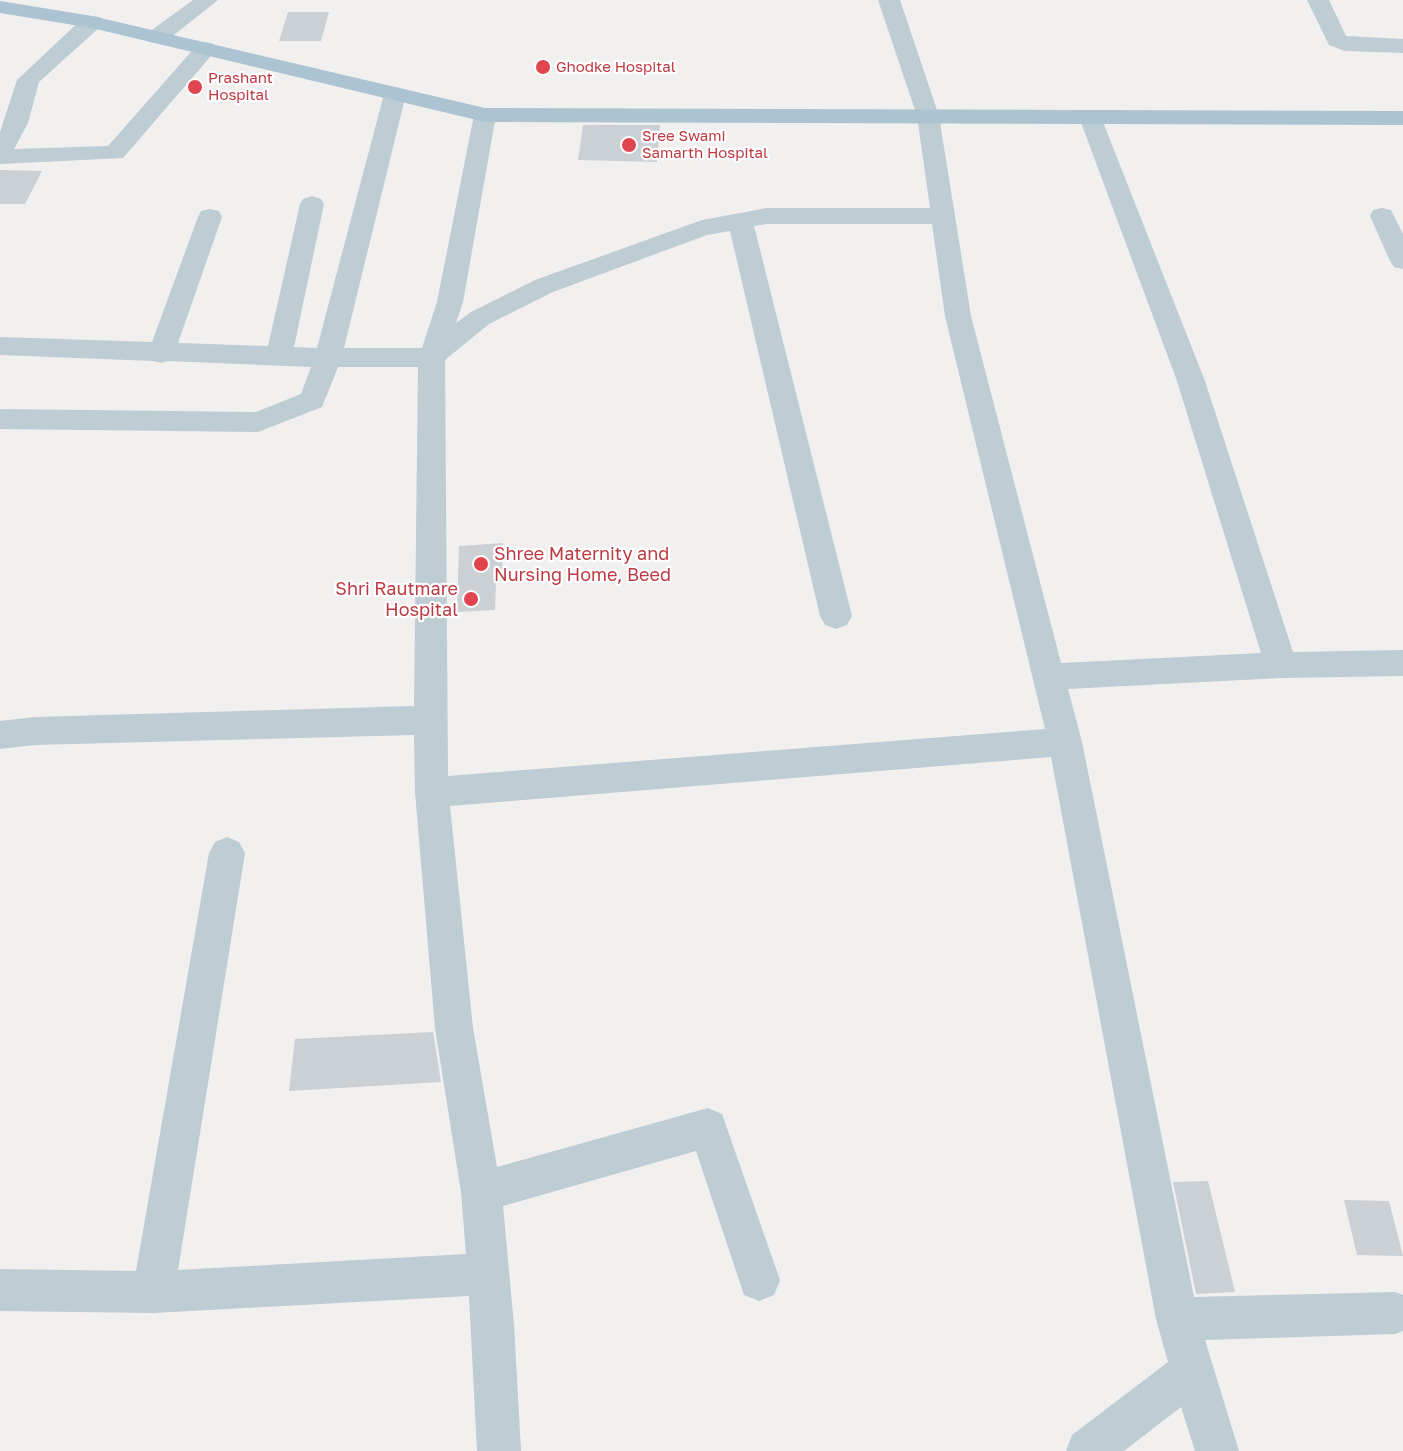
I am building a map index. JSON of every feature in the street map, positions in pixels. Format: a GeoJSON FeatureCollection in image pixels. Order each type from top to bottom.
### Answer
{"type":"FeatureCollection","features":[{"type":"Feature","properties":{"kind":"main road"},"geometry":{"type":"LineString","coordinates":[[0,7],[92,22],[485,116],[1403,118]]}},
{"type":"Feature","properties":{"kind":"street"},"geometry":{"type":"LineString","coordinates":[[157,37],[207,0]]}},
{"type":"Feature","properties":{"kind":"street"},"geometry":{"type":"LineString","coordinates":[[889,0],[928,116],[958,316],[1065,742],[1177,1320],[1217,1451]]}},
{"type":"Feature","properties":{"kind":"street"},"geometry":{"type":"LineString","coordinates":[[1318,0],[1337,40],[1345,44],[1403,46]]}},
{"type":"Feature","properties":{"kind":"street"},"geometry":{"type":"LineString","coordinates":[[92,22],[28,80],[16,123],[0,155],[115,153],[206,49]]}},
{"type":"Feature","properties":{"kind":"street"},"geometry":{"type":"LineString","coordinates":[[0,419],[258,422],[312,400],[328,358],[395,94]]}},
{"type":"Feature","properties":{"kind":"street"},"geometry":{"type":"LineString","coordinates":[[485,116],[450,302],[432,357],[430,720],[432,792],[454,1028],[481,1192],[489,1274],[499,1451]]}},
{"type":"Feature","properties":{"kind":"street"},"geometry":{"type":"LineString","coordinates":[[1090,117],[1191,381],[1281,665]]}},
{"type":"Feature","properties":{"kind":"street"},"geometry":{"type":"LineString","coordinates":[[279,357],[312,204]]}},
{"type":"Feature","properties":{"kind":"street"},"geometry":{"type":"LineString","coordinates":[[0,346],[161,354],[328,358],[432,357],[480,318],[544,286],[702,228],[767,216],[943,216]]}},
{"type":"Feature","properties":{"kind":"street"},"geometry":{"type":"LineString","coordinates":[[1382,216],[1403,261]]}},
{"type":"Feature","properties":{"kind":"street"},"geometry":{"type":"LineString","coordinates":[[161,354],[210,217]]}},
{"type":"Feature","properties":{"kind":"street"},"geometry":{"type":"LineString","coordinates":[[740,221],[836,616]]}},
{"type":"Feature","properties":{"kind":"street"},"geometry":{"type":"LineString","coordinates":[[1048,677],[1281,665],[1403,663]]}},
{"type":"Feature","properties":{"kind":"street"},"geometry":{"type":"LineString","coordinates":[[0,735],[47,731],[430,720]]}},
{"type":"Feature","properties":{"kind":"street"},"geometry":{"type":"LineString","coordinates":[[432,792],[1065,742]]}},
{"type":"Feature","properties":{"kind":"street"},"geometry":{"type":"LineString","coordinates":[[153,1292],[227,853]]}},
{"type":"Feature","properties":{"kind":"street"},"geometry":{"type":"LineString","coordinates":[[481,1192],[708,1128],[759,1280]]}},
{"type":"Feature","properties":{"kind":"street"},"geometry":{"type":"LineString","coordinates":[[0,1290],[153,1292],[489,1274]]}},
{"type":"Feature","properties":{"kind":"street"},"geometry":{"type":"LineString","coordinates":[[1177,1320],[1395,1313]]}},
{"type":"Feature","properties":{"kind":"street"},"geometry":{"type":"LineString","coordinates":[[1088,1451],[1192,1371]]}},
{"type":"Feature","properties":{"kind":"building"},"geometry":{"type":"Polygon","coordinates":[[[288,12],[329,12],[321,41],[279,41],[288,12]]]}},
{"type":"Feature","properties":{"kind":"building"},"geometry":{"type":"Polygon","coordinates":[[[583,125],[660,125],[657,162],[578,160],[583,125]]]}},
{"type":"Feature","properties":{"kind":"building"},"geometry":{"type":"Polygon","coordinates":[[[0,170],[42,171],[25,204],[0,204],[0,170]]]}},
{"type":"Feature","properties":{"kind":"building"},"geometry":{"type":"Polygon","coordinates":[[[503,543],[502,580],[496,581],[495,610],[457,612],[459,546],[503,543]]]}},
{"type":"Feature","properties":{"kind":"building"},"geometry":{"type":"Polygon","coordinates":[[[433,1032],[441,1082],[289,1091],[295,1039],[433,1032]]]}},
{"type":"Feature","properties":{"kind":"building"},"geometry":{"type":"Polygon","coordinates":[[[1208,1181],[1235,1292],[1196,1294],[1173,1182],[1208,1181]]]}},
{"type":"Feature","properties":{"kind":"building"},"geometry":{"type":"Polygon","coordinates":[[[1344,1200],[1389,1201],[1403,1256],[1357,1255],[1344,1200]]]}},
{"type":"Feature","properties":{"kind":"place","name":"Ghodke Hospital"},"geometry":{"type":"Point","coordinates":[543,67]}},
{"type":"Feature","properties":{"kind":"place","name":"Prashant Hospital"},"geometry":{"type":"Point","coordinates":[195,87]}},
{"type":"Feature","properties":{"kind":"place","name":"Sree Swami Samarth Hospital"},"geometry":{"type":"Point","coordinates":[629,145]}},
{"type":"Feature","properties":{"kind":"place","name":"Shree Maternity and Nursing Home, Beed"},"geometry":{"type":"Point","coordinates":[481,564]}},
{"type":"Feature","properties":{"kind":"place","name":"Shri Rautmare Hospital"},"geometry":{"type":"Point","coordinates":[471,599]}}]}
